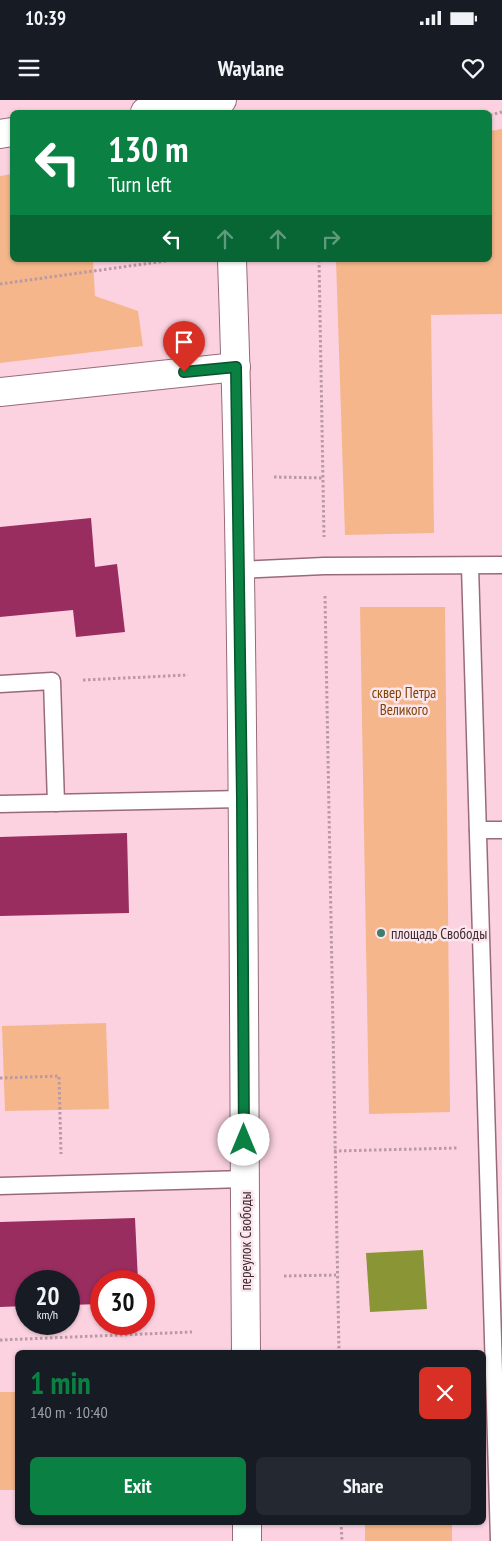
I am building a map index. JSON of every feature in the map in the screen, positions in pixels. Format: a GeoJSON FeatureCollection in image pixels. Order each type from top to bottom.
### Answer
{"type":"FeatureCollection","features":[{"type":"Feature","properties":{"kind":"main road"},"geometry":{"type":"LineString","coordinates":[[158,110],[224,100]]}},
{"type":"Feature","properties":{"kind":"main road","name":"переулок Свободы"},"geometry":{"type":"LineString","coordinates":[[232,262],[240,570],[246,1350]]}},
{"type":"Feature","properties":{"kind":"main road"},"geometry":{"type":"LineString","coordinates":[[0,392],[236,367]]}},
{"type":"Feature","properties":{"kind":"main road"},"geometry":{"type":"LineString","coordinates":[[247,1525],[247,1541]]}},
{"type":"Feature","properties":{"kind":"lane"},"geometry":{"type":"LineString","coordinates":[[240,570],[324,566],[502,565]]}},
{"type":"Feature","properties":{"kind":"lane"},"geometry":{"type":"LineString","coordinates":[[470,566],[499,1541]]}},
{"type":"Feature","properties":{"kind":"lane"},"geometry":{"type":"LineString","coordinates":[[0,684],[52,681],[56,803]]}},
{"type":"Feature","properties":{"kind":"lane"},"geometry":{"type":"LineString","coordinates":[[0,804],[242,799]]}},
{"type":"Feature","properties":{"kind":"lane"},"geometry":{"type":"LineString","coordinates":[[478,830],[502,830]]}},
{"type":"Feature","properties":{"kind":"lane"},"geometry":{"type":"LineString","coordinates":[[0,1186],[245,1179]]}},
{"type":"Feature","properties":{"kind":"path"},"geometry":{"type":"LineString","coordinates":[[0,284],[158,262]]}},
{"type":"Feature","properties":{"kind":"path"},"geometry":{"type":"LineString","coordinates":[[319,262],[336,1275],[339,1350]]}},
{"type":"Feature","properties":{"kind":"path"},"geometry":{"type":"LineString","coordinates":[[274,477],[323,478]]}},
{"type":"Feature","properties":{"kind":"path"},"geometry":{"type":"LineString","coordinates":[[52,681],[188,675]]}},
{"type":"Feature","properties":{"kind":"path"},"geometry":{"type":"LineString","coordinates":[[0,1078],[59,1076],[62,1184]]}},
{"type":"Feature","properties":{"kind":"path"},"geometry":{"type":"LineString","coordinates":[[334,1151],[487,1147]]}},
{"type":"Feature","properties":{"kind":"path"},"geometry":{"type":"LineString","coordinates":[[284,1276],[336,1275]]}},
{"type":"Feature","properties":{"kind":"path"},"geometry":{"type":"LineString","coordinates":[[0,1340],[192,1332]]}},
{"type":"Feature","properties":{"kind":"path"},"geometry":{"type":"LineString","coordinates":[[341,1525],[342,1541]]}},
{"type":"Feature","properties":{"kind":"green space"},"geometry":{"type":"Polygon","coordinates":[[[502,129],[502,314],[431,315],[434,533],[345,535],[336,262],[492,262],[492,131],[502,129]]]}},
{"type":"Feature","properties":{"kind":"green space"},"geometry":{"type":"Polygon","coordinates":[[[10,174],[10,262],[93,262],[95,296],[138,311],[143,346],[0,363],[0,176],[10,174]]]}},
{"type":"Feature","properties":{"kind":"green space","name":"сквер Петра Великого"},"geometry":{"type":"Polygon","coordinates":[[[360,607],[445,607],[450,1112],[369,1114],[360,607]]]}},
{"type":"Feature","properties":{"kind":"green space"},"geometry":{"type":"Polygon","coordinates":[[[106,1023],[109,1109],[5,1111],[2,1026],[106,1023]]]}},
{"type":"Feature","properties":{"kind":"green space"},"geometry":{"type":"Polygon","coordinates":[[[0,1392],[15,1392],[15,1490],[0,1490],[0,1392]]]}},
{"type":"Feature","properties":{"kind":"green space"},"geometry":{"type":"Polygon","coordinates":[[[365,1525],[452,1525],[452,1541],[365,1541],[365,1525]]]}},
{"type":"Feature","properties":{"kind":"shaded area"},"geometry":{"type":"Polygon","coordinates":[[[423,1250],[427,1309],[370,1312],[366,1253],[423,1250]]]}},
{"type":"Feature","properties":{"kind":"building"},"geometry":{"type":"Polygon","coordinates":[[[91,518],[95,567],[117,564],[125,632],[76,637],[73,610],[0,617],[0,527],[91,518]]]}},
{"type":"Feature","properties":{"kind":"building"},"geometry":{"type":"Polygon","coordinates":[[[127,833],[129,913],[0,916],[0,837],[127,833]]]}},
{"type":"Feature","properties":{"kind":"building"},"geometry":{"type":"Polygon","coordinates":[[[135,1218],[137,1270],[90,1270],[90,1304],[80,1305],[80,1270],[15,1270],[15,1306],[0,1307],[0,1222],[135,1218]]]}},
{"type":"Feature","properties":{"kind":"place","name":"площадь Свободы"},"geometry":{"type":"Point","coordinates":[381,933]}},
{"type":"Feature","properties":{"kind":"route"},"geometry":{"type":"LineString","coordinates":[[184,372],[236,367],[240,570],[244,1140]]}}]}
